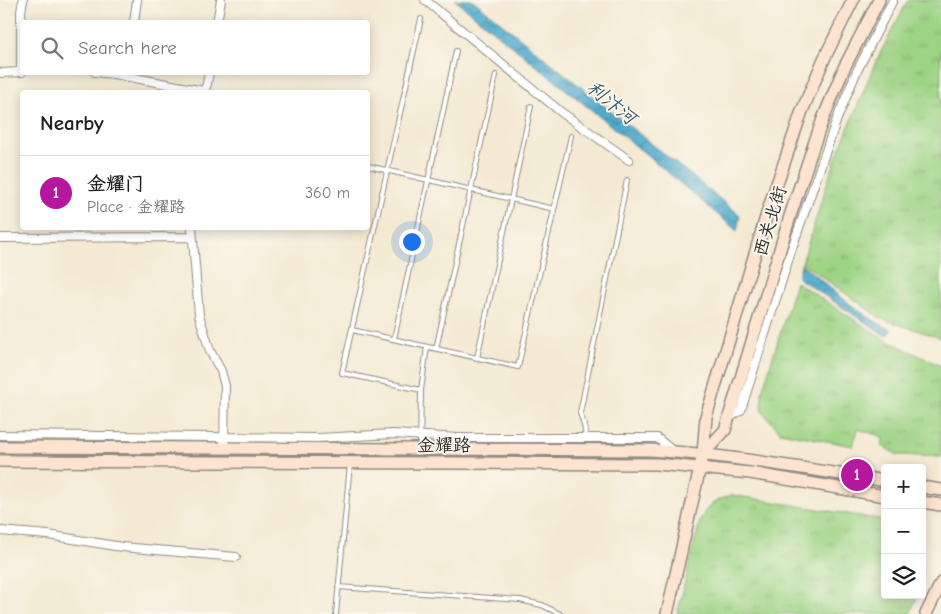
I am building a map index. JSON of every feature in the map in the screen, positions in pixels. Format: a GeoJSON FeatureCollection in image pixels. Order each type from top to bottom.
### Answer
{"type":"FeatureCollection","features":[{"type":"Feature","properties":{"kind":"main road","name":"西关北街"},"geometry":{"type":"LineString","coordinates":[[667,614],[704,454],[706,417],[779,175],[802,111],[824,59],[853,0]]}},
{"type":"Feature","properties":{"kind":"main road","name":"西关北街"},"geometry":{"type":"LineString","coordinates":[[704,454],[725,430],[791,213],[823,119],[844,68],[879,0]]}},
{"type":"Feature","properties":{"kind":"main road","name":"金耀路"},"geometry":{"type":"LineString","coordinates":[[0,447],[224,442],[420,448],[673,451],[881,480]]}},
{"type":"Feature","properties":{"kind":"main road","name":"金耀路"},"geometry":{"type":"LineString","coordinates":[[0,461],[657,464],[750,473],[881,495]]}},
{"type":"Feature","properties":{"kind":"main road"},"geometry":{"type":"LineString","coordinates":[[926,488],[941,490]]}},
{"type":"Feature","properties":{"kind":"main road"},"geometry":{"type":"LineString","coordinates":[[926,503],[941,505]]}},
{"type":"Feature","properties":{"kind":"main road"},"geometry":{"type":"LineString","coordinates":[[926,614],[941,583]]}},
{"type":"Feature","properties":{"kind":"street"},"geometry":{"type":"LineString","coordinates":[[21,20],[23,0]]}},
{"type":"Feature","properties":{"kind":"street"},"geometry":{"type":"LineString","coordinates":[[134,20],[137,0]]}},
{"type":"Feature","properties":{"kind":"street"},"geometry":{"type":"LineString","coordinates":[[217,20],[221,0]]}},
{"type":"Feature","properties":{"kind":"street"},"geometry":{"type":"LineString","coordinates":[[425,0],[561,112],[629,160]]}},
{"type":"Feature","properties":{"kind":"street"},"geometry":{"type":"LineString","coordinates":[[728,420],[741,410],[792,248],[837,119],[856,73],[893,0]]}},
{"type":"Feature","properties":{"kind":"street"},"geometry":{"type":"LineString","coordinates":[[0,73],[20,72]]}},
{"type":"Feature","properties":{"kind":"street"},"geometry":{"type":"LineString","coordinates":[[129,75],[195,90]]}},
{"type":"Feature","properties":{"kind":"street"},"geometry":{"type":"LineString","coordinates":[[204,90],[208,75]]}},
{"type":"Feature","properties":{"kind":"street"},"geometry":{"type":"LineString","coordinates":[[192,230],[199,315],[210,351],[221,371],[224,386],[224,442]]}},
{"type":"Feature","properties":{"kind":"street"},"geometry":{"type":"LineString","coordinates":[[0,238],[192,237]]}},
{"type":"Feature","properties":{"kind":"street"},"geometry":{"type":"LineString","coordinates":[[0,435],[224,442],[393,434],[459,438],[657,438],[673,451]]}},
{"type":"Feature","properties":{"kind":"street"},"geometry":{"type":"LineString","coordinates":[[0,531],[48,535],[122,547],[236,557]]}},
{"type":"Feature","properties":{"kind":"lane"},"geometry":{"type":"LineString","coordinates":[[421,19],[342,373],[421,390]]}},
{"type":"Feature","properties":{"kind":"lane"},"geometry":{"type":"LineString","coordinates":[[394,340],[456,51]]}},
{"type":"Feature","properties":{"kind":"lane"},"geometry":{"type":"LineString","coordinates":[[436,349],[496,75]]}},
{"type":"Feature","properties":{"kind":"lane"},"geometry":{"type":"LineString","coordinates":[[477,358],[531,106]]}},
{"type":"Feature","properties":{"kind":"lane"},"geometry":{"type":"LineString","coordinates":[[352,330],[518,367],[571,136]]}},
{"type":"Feature","properties":{"kind":"lane"},"geometry":{"type":"LineString","coordinates":[[370,167],[554,209]]}},
{"type":"Feature","properties":{"kind":"lane"},"geometry":{"type":"LineString","coordinates":[[586,438],[580,413],[627,180]]}},
{"type":"Feature","properties":{"kind":"lane"},"geometry":{"type":"LineString","coordinates":[[420,448],[421,390],[428,347]]}},
{"type":"Feature","properties":{"kind":"lane"},"geometry":{"type":"LineString","coordinates":[[336,614],[350,462]]}},
{"type":"Feature","properties":{"kind":"lane"},"geometry":{"type":"LineString","coordinates":[[338,587],[520,600],[542,605],[560,614]]}},
{"type":"Feature","properties":{"kind":"green space"},"geometry":{"type":"Polygon","coordinates":[[[908,0],[941,0],[941,338],[882,319],[802,263],[829,177],[844,138],[876,61],[908,0]]]}},
{"type":"Feature","properties":{"kind":"green space"},"geometry":{"type":"Polygon","coordinates":[[[796,282],[884,339],[941,366],[941,457],[898,455],[882,446],[883,437],[858,429],[853,446],[780,432],[762,411],[762,392],[796,282]]]}},
{"type":"Feature","properties":{"kind":"green space"},"geometry":{"type":"Polygon","coordinates":[[[732,495],[881,519],[881,599],[916,599],[910,614],[677,614],[700,520],[706,510],[721,499],[732,495]]]}},
{"type":"Feature","properties":{"kind":"water"},"geometry":{"type":"Polygon","coordinates":[[[455,0],[473,0],[740,215],[737,231],[647,155],[455,0]]]}},
{"type":"Feature","properties":{"kind":"water"},"geometry":{"type":"Polygon","coordinates":[[[801,264],[868,317],[892,330],[886,336],[798,278],[801,264]]]}},
{"type":"Feature","properties":{"kind":"place","name":"金耀门"},"geometry":{"type":"Point","coordinates":[857,475]}},
{"type":"Feature","properties":{"kind":"water label","name":"利汴河"},"geometry":{"type":"Point","coordinates":[612,102]}}]}
